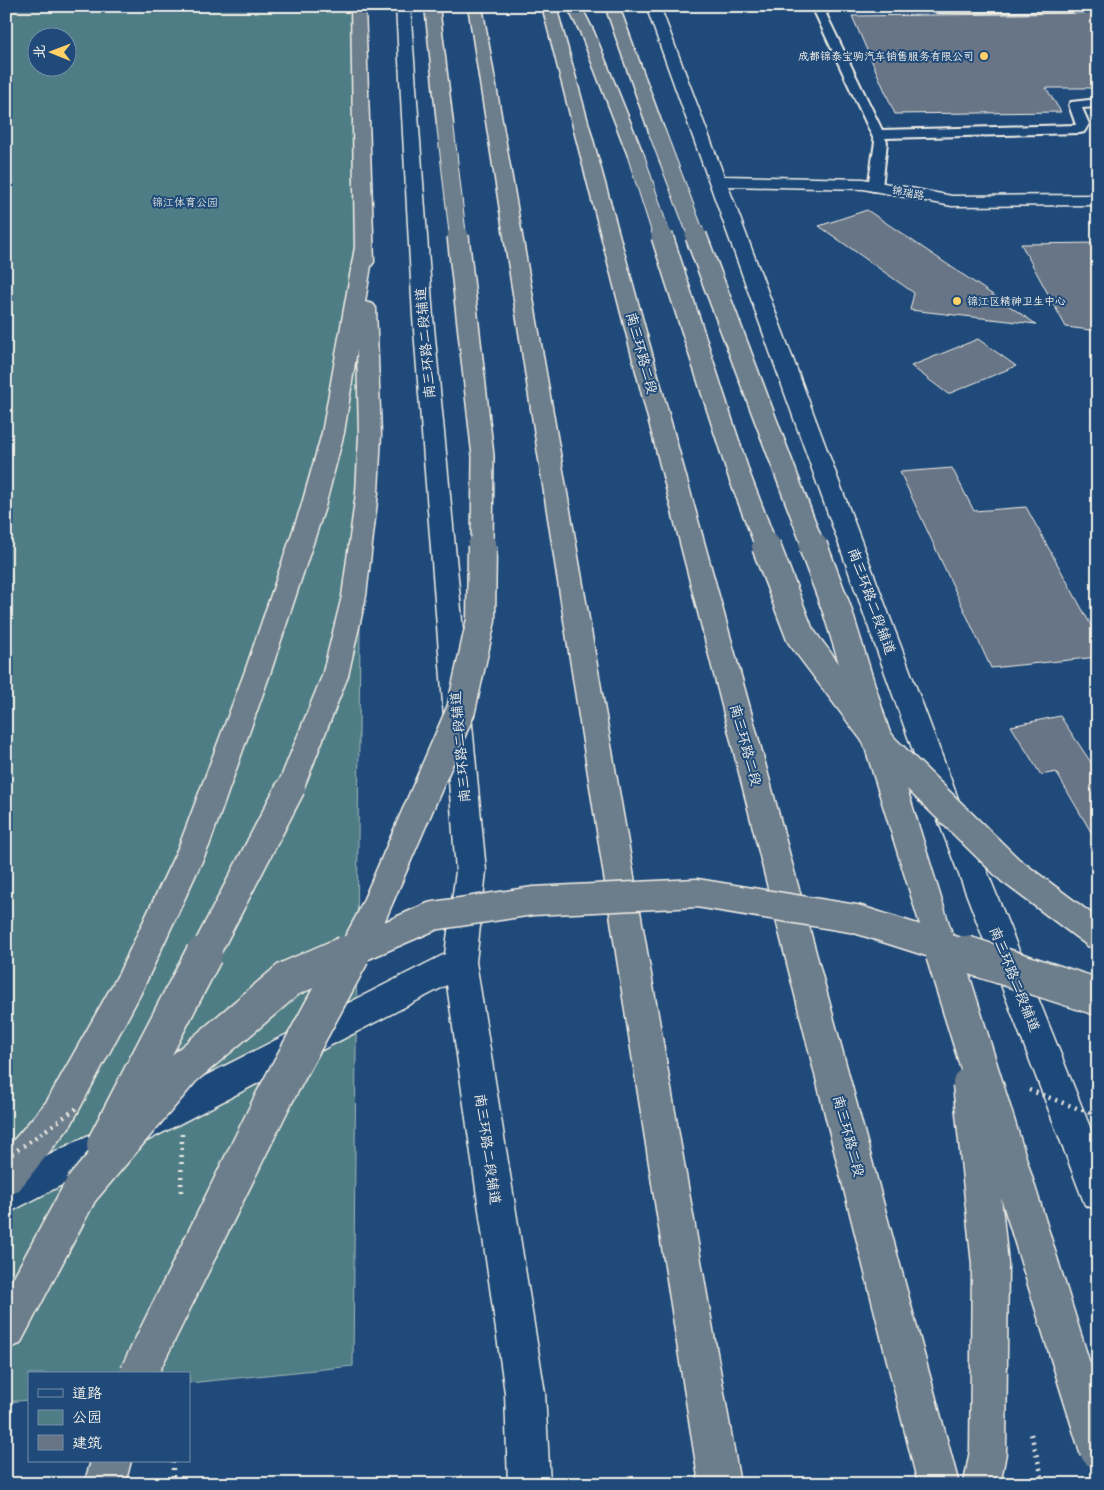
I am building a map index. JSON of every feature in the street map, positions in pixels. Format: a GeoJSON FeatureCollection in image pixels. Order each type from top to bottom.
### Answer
{"type":"FeatureCollection","features":[{"type":"Feature","properties":{"kind":"highway"},"geometry":{"type":"LineString","coordinates":[[6,1330],[291,787],[335,676],[354,596],[367,493],[370,435],[358,6]]}},
{"type":"Feature","properties":{"kind":"highway"},"geometry":{"type":"LineString","coordinates":[[139,1372],[272,1102],[370,920],[461,710],[481,620],[483,456],[432,6]]}},
{"type":"Feature","properties":{"kind":"highway"},"geometry":{"type":"LineString","coordinates":[[476,6],[720,1484]]}},
{"type":"Feature","properties":{"kind":"highway","name":"南三环路二段"},"geometry":{"type":"LineString","coordinates":[[549,6],[742,728],[940,1484]]}},
{"type":"Feature","properties":{"kind":"highway"},"geometry":{"type":"LineString","coordinates":[[574,6],[588,32],[636,156],[739,475],[800,635],[884,747],[1010,870],[1098,936]]}},
{"type":"Feature","properties":{"kind":"highway"},"geometry":{"type":"LineString","coordinates":[[612,6],[657,132],[837,610],[1098,1450]]}},
{"type":"Feature","properties":{"kind":"highway"},"geometry":{"type":"LineString","coordinates":[[6,1177],[59,1113],[130,983],[194,846],[258,671],[313,507],[333,434],[365,244]]}},
{"type":"Feature","properties":{"kind":"highway"},"geometry":{"type":"LineString","coordinates":[[81,1190],[183,1069],[289,979],[433,916],[533,901],[697,893],[856,920],[1098,997]]}},
{"type":"Feature","properties":{"kind":"highway"},"geometry":{"type":"LineString","coordinates":[[964,1022],[990,1264],[988,1452],[982,1484]]}},
{"type":"Feature","properties":{"kind":"highway"},"geometry":{"type":"LineString","coordinates":[[104,1484],[111,1462]]}},
{"type":"Feature","properties":{"kind":"main road","name":"南三环路二段辅道"},"geometry":{"type":"LineString","coordinates":[[403,6],[423,317],[471,871],[460,962],[525,1393],[529,1484]]}},
{"type":"Feature","properties":{"kind":"main road","name":"南三环路二段辅道"},"geometry":{"type":"LineString","coordinates":[[653,6],[719,181],[946,804],[1098,1192]]}},
{"type":"Feature","properties":{"kind":"main road","name":"锦瑞路"},"geometry":{"type":"LineString","coordinates":[[719,181],[863,184],[952,201],[1098,200]]}},
{"type":"Feature","properties":{"kind":"main road"},"geometry":{"type":"LineString","coordinates":[[6,1196],[460,962]]}},
{"type":"Feature","properties":{"kind":"lane"},"geometry":{"type":"LineString","coordinates":[[829,6],[820,14],[881,142],[875,186]]}},
{"type":"Feature","properties":{"kind":"lane"},"geometry":{"type":"LineString","coordinates":[[920,6],[938,9],[1098,8]]}},
{"type":"Feature","properties":{"kind":"lane"},"geometry":{"type":"LineString","coordinates":[[877,134],[1080,129],[1083,124],[1075,104],[1098,103]]}},
{"type":"Feature","properties":{"kind":"path"},"geometry":{"type":"LineString","coordinates":[[172,1484],[173,1462]]}},
{"type":"Feature","properties":{"kind":"green space","name":"锦江体育公园"},"geometry":{"type":"Polygon","coordinates":[[[6,6],[366,6],[353,1366],[190,1383],[190,1372],[28,1372],[28,1400],[6,1402],[6,6]]]}},
{"type":"Feature","properties":{"kind":"building","name":"成都锦泰宝驹汽车销售服务有限公司"},"geometry":{"type":"Polygon","coordinates":[[[1098,13],[1098,88],[1046,88],[1061,112],[895,114],[852,16],[1098,13]]]}},
{"type":"Feature","properties":{"kind":"building"},"geometry":{"type":"Polygon","coordinates":[[[867,210],[1036,324],[910,310],[914,293],[819,226],[867,210]]]}},
{"type":"Feature","properties":{"kind":"building"},"geometry":{"type":"Polygon","coordinates":[[[1098,243],[1098,331],[1066,327],[1021,244],[1098,243]]]}},
{"type":"Feature","properties":{"kind":"building"},"geometry":{"type":"Polygon","coordinates":[[[978,339],[1016,366],[948,394],[911,366],[978,339]]]}},
{"type":"Feature","properties":{"kind":"building"},"geometry":{"type":"Polygon","coordinates":[[[952,468],[974,511],[1026,507],[1098,638],[1098,657],[991,668],[900,472],[952,468]]]}},
{"type":"Feature","properties":{"kind":"building"},"geometry":{"type":"Polygon","coordinates":[[[1060,716],[1098,773],[1098,844],[1056,772],[1041,775],[1011,726],[1060,716]]]}},
{"type":"Feature","properties":{"kind":"place","name":"成都锦泰宝驹汽车销售服务有限公司"},"geometry":{"type":"Point","coordinates":[984,56]}},
{"type":"Feature","properties":{"kind":"place","name":"锦江区精神卫生中心"},"geometry":{"type":"Point","coordinates":[957,301]}}]}
